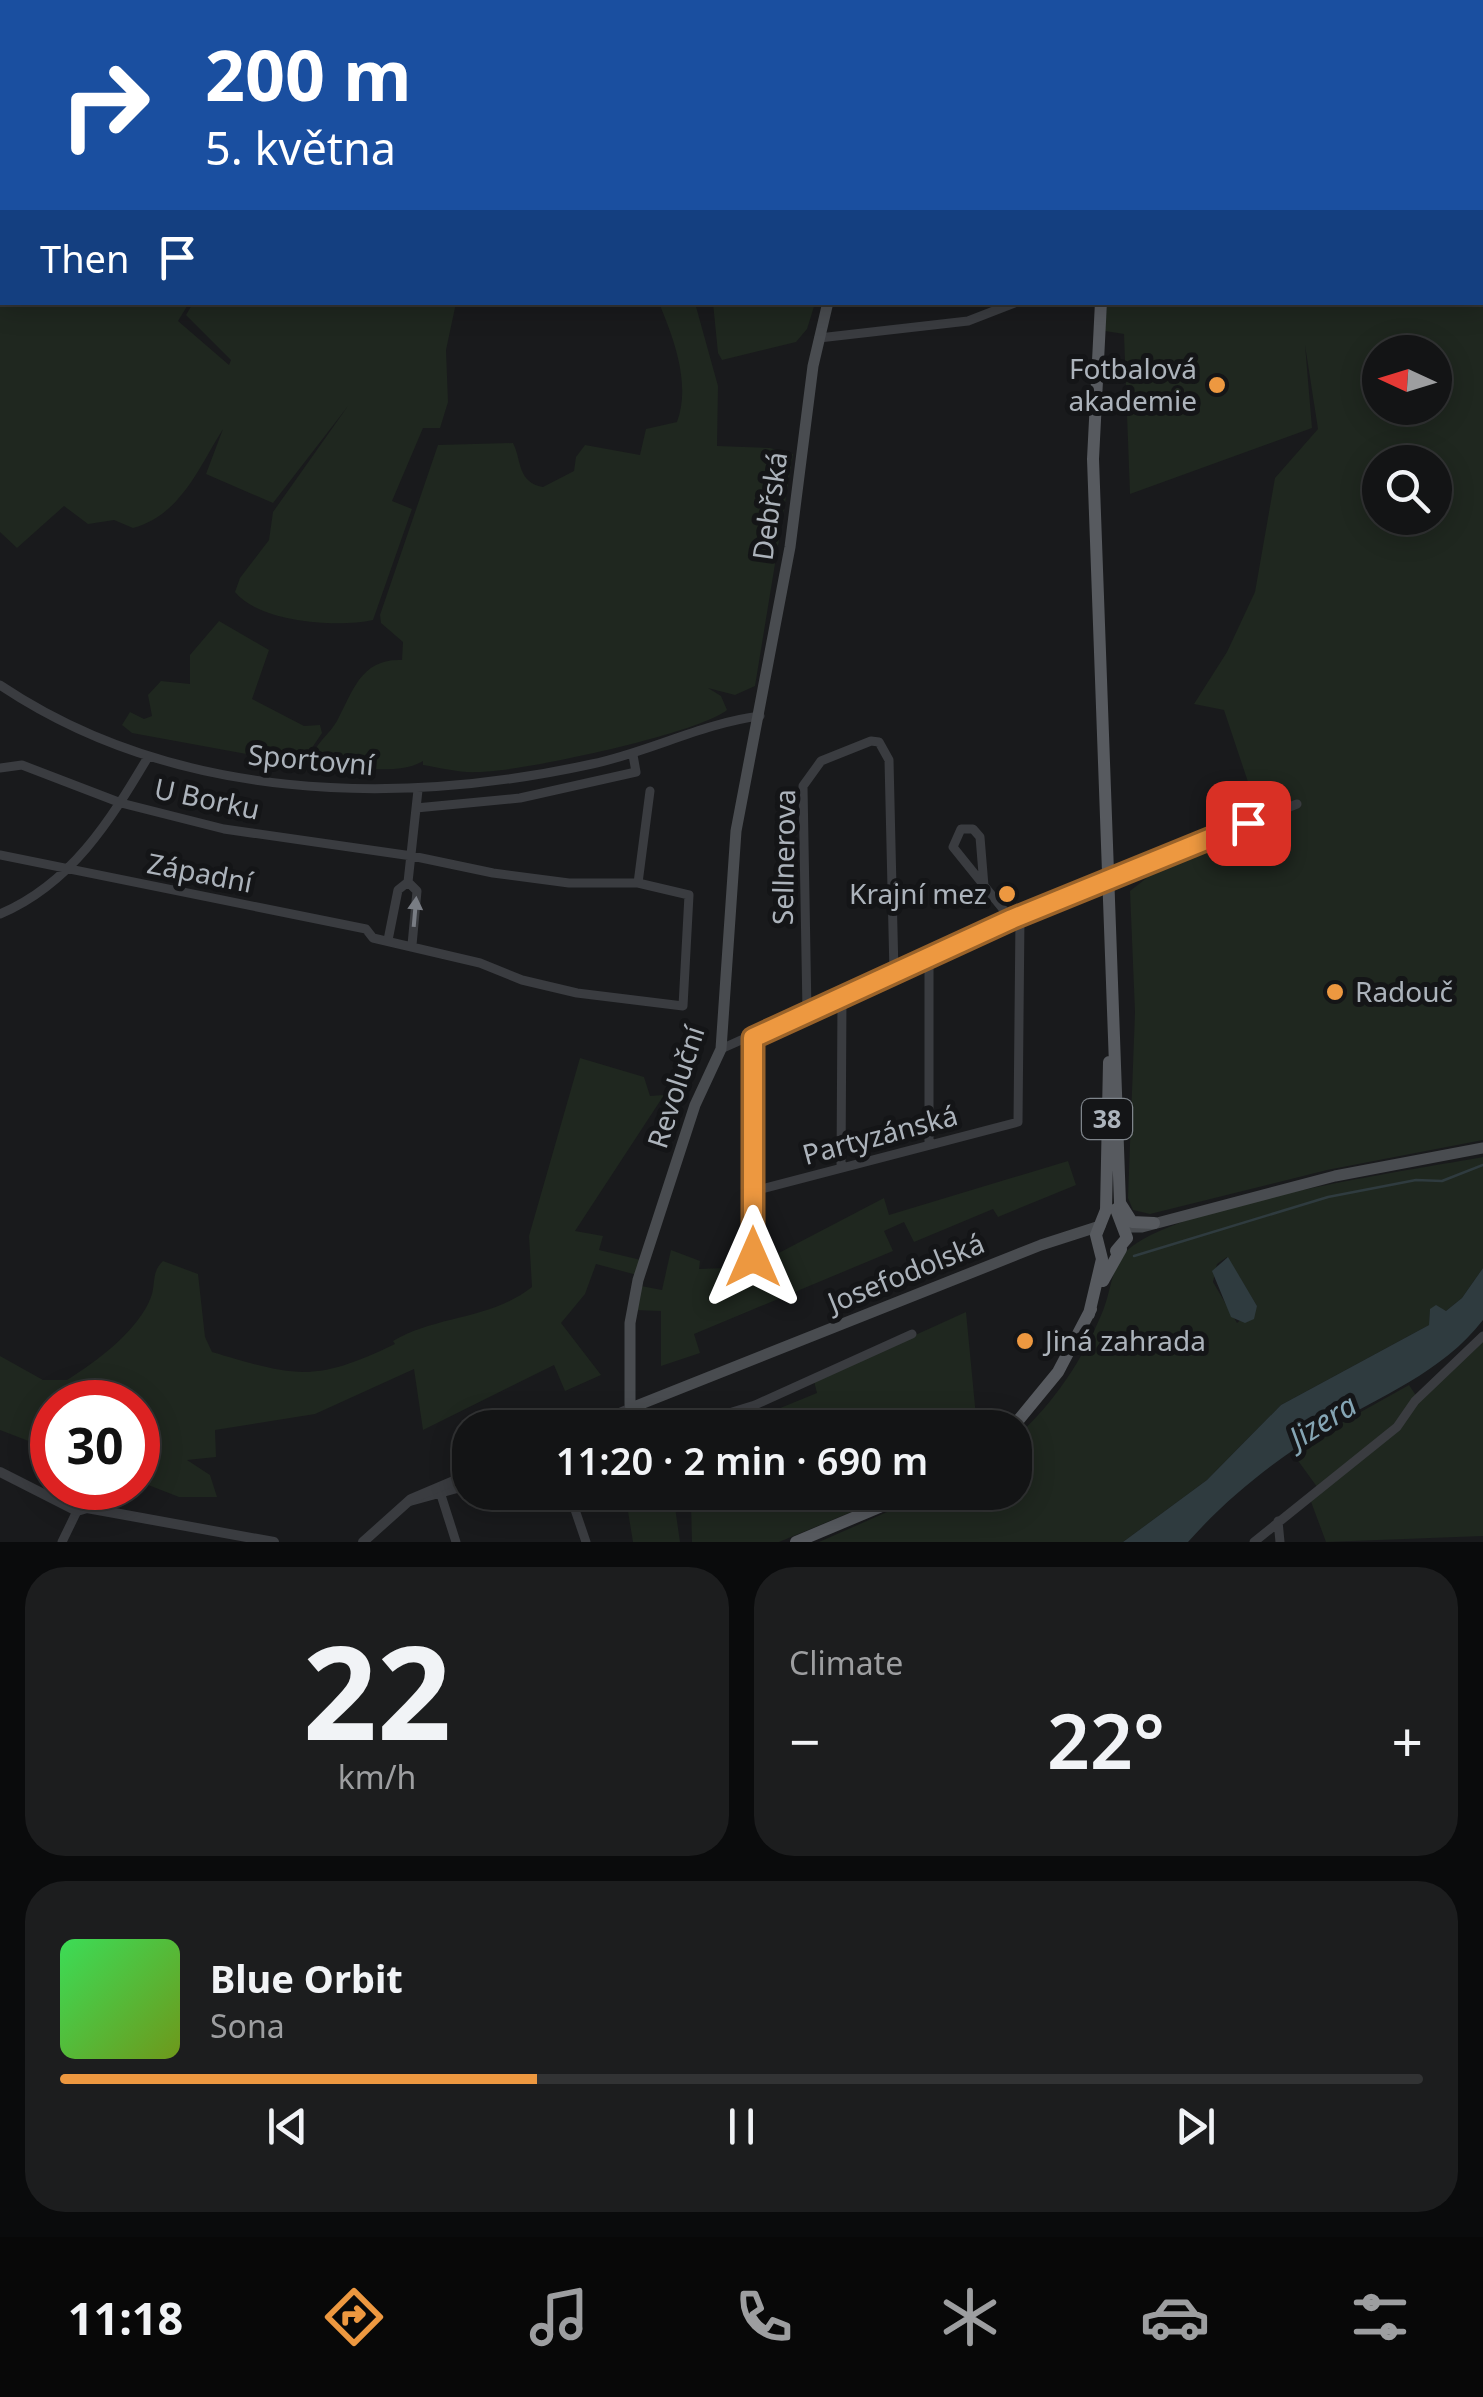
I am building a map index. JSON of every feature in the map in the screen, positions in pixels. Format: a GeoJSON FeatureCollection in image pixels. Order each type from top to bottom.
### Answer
{"type":"FeatureCollection","features":[{"type":"Feature","properties":{"kind":"main road","name":"Debřská"},"geometry":{"type":"LineString","coordinates":[[760,716],[827,305]]}},
{"type":"Feature","properties":{"kind":"main road","name":"38"},"geometry":{"type":"LineString","coordinates":[[1027,1410],[1058,1372],[1126,1238],[1116,1210],[1120,1161],[1093,460],[1101,305]]}},
{"type":"Feature","properties":{"kind":"main road","name":"Revoluční"},"geometry":{"type":"LineString","coordinates":[[631,1408],[627,1389],[630,1323],[638,1280],[695,1105],[721,1050],[736,832],[760,716]]}},
{"type":"Feature","properties":{"kind":"main road","name":"38"},"geometry":{"type":"LineString","coordinates":[[1088,1314],[1102,1263],[1099,1246],[1107,1200],[1112,1012]]}},
{"type":"Feature","properties":{"kind":"main road"},"geometry":{"type":"LineString","coordinates":[[1101,1226],[1112,1222],[1123,1227],[1154,1224],[1336,1176],[1483,1148]]}},
{"type":"Feature","properties":{"kind":"main road"},"geometry":{"type":"LineString","coordinates":[[1120,1161],[1124,1214],[1135,1223],[1154,1224]]}},
{"type":"Feature","properties":{"kind":"main road"},"geometry":{"type":"LineString","coordinates":[[1066,1237],[1109,1252],[1122,1248],[1154,1224]]}},
{"type":"Feature","properties":{"kind":"main road","name":"Josefodolská"},"geometry":{"type":"LineString","coordinates":[[631,1408],[1101,1226]]}},
{"type":"Feature","properties":{"kind":"main road"},"geometry":{"type":"LineString","coordinates":[[796,1542],[872,1510]]}},
{"type":"Feature","properties":{"kind":"street"},"geometry":{"type":"LineString","coordinates":[[819,338],[968,321],[1009,305]]}},
{"type":"Feature","properties":{"kind":"street","name":"Sportovní"},"geometry":{"type":"LineString","coordinates":[[0,685],[72,728],[148,757],[298,785],[418,790],[512,782],[633,755],[725,723],[760,716]]}},
{"type":"Feature","properties":{"kind":"street","name":"Sellnerova"},"geometry":{"type":"LineString","coordinates":[[807,1012],[804,786],[821,761],[871,741],[879,742],[889,760],[894,973]]}},
{"type":"Feature","properties":{"kind":"street","name":"Sportovní"},"geometry":{"type":"LineString","coordinates":[[416,808],[520,798],[636,772],[633,755]]}},
{"type":"Feature","properties":{"kind":"street"},"geometry":{"type":"LineString","coordinates":[[0,914],[68,870],[100,837],[148,757]]}},
{"type":"Feature","properties":{"kind":"street","name":"U Borku"},"geometry":{"type":"LineString","coordinates":[[0,768],[22,764],[121,803],[224,829],[550,880],[638,882],[689,896]]}},
{"type":"Feature","properties":{"kind":"street"},"geometry":{"type":"LineString","coordinates":[[388,940],[398,890],[408,882],[418,790]]}},
{"type":"Feature","properties":{"kind":"street"},"geometry":{"type":"LineString","coordinates":[[638,882],[650,792]]}},
{"type":"Feature","properties":{"kind":"street"},"geometry":{"type":"LineString","coordinates":[[721,1050],[1016,918],[1297,804]]}},
{"type":"Feature","properties":{"kind":"street"},"geometry":{"type":"LineString","coordinates":[[984,886],[980,836],[973,829],[962,829],[953,847],[984,886],[1016,918]]}},
{"type":"Feature","properties":{"kind":"street","name":"Západní"},"geometry":{"type":"LineString","coordinates":[[0,855],[366,930],[374,938],[412,945],[576,993],[683,1006],[689,896]]}},
{"type":"Feature","properties":{"kind":"street"},"geometry":{"type":"LineString","coordinates":[[408,882],[417,891],[412,945]]}},
{"type":"Feature","properties":{"kind":"street","name":"Partyzánská"},"geometry":{"type":"LineString","coordinates":[[754,1191],[1018,1122],[1016,918]]}},
{"type":"Feature","properties":{"kind":"street"},"geometry":{"type":"LineString","coordinates":[[929,956],[930,1144]]}},
{"type":"Feature","properties":{"kind":"street"},"geometry":{"type":"LineString","coordinates":[[841,1168],[842,998]]}},
{"type":"Feature","properties":{"kind":"street"},"geometry":{"type":"LineString","coordinates":[[753,1038],[753,1257]]}},
{"type":"Feature","properties":{"kind":"street"},"geometry":{"type":"LineString","coordinates":[[739,1410],[912,1334]]}},
{"type":"Feature","properties":{"kind":"street"},"geometry":{"type":"LineString","coordinates":[[1254,1542],[1398,1428],[1415,1400],[1483,1336]]}},
{"type":"Feature","properties":{"kind":"street","name":"Josefodolská"},"geometry":{"type":"LineString","coordinates":[[627,1410],[631,1408]]}},
{"type":"Feature","properties":{"kind":"street"},"geometry":{"type":"LineString","coordinates":[[0,1472],[77,1511]]}},
{"type":"Feature","properties":{"kind":"street"},"geometry":{"type":"LineString","coordinates":[[363,1542],[408,1502],[452,1482]]}},
{"type":"Feature","properties":{"kind":"street"},"geometry":{"type":"LineString","coordinates":[[408,1502],[452,1491]]}},
{"type":"Feature","properties":{"kind":"street"},"geometry":{"type":"LineString","coordinates":[[441,1495],[456,1542]]}},
{"type":"Feature","properties":{"kind":"street"},"geometry":{"type":"LineString","coordinates":[[62,1542],[77,1511],[87,1508],[274,1542]]}},
{"type":"Feature","properties":{"kind":"street"},"geometry":{"type":"LineString","coordinates":[[575,1510],[586,1542]]}},
{"type":"Feature","properties":{"kind":"street"},"geometry":{"type":"LineString","coordinates":[[1278,1520],[1280,1542]]}},
{"type":"Feature","properties":{"kind":"shaded area"},"geometry":{"type":"Polygon","coordinates":[[[0,305],[188,305],[178,321],[229,365],[231,360],[186,315],[192,305],[456,305],[446,350],[448,402],[440,428],[423,428],[392,501],[412,509],[373,620],[319,623],[279,616],[246,602],[235,592],[240,578],[269,540],[273,512],[348,406],[273,503],[206,474],[223,429],[187,488],[150,522],[133,528],[114,520],[88,524],[64,506],[17,548],[0,532],[0,305]]]}},
{"type":"Feature","properties":{"kind":"shaded area"},"geometry":{"type":"Polygon","coordinates":[[[660,305],[696,305],[718,386],[717,446],[770,448],[793,454],[755,686],[735,695],[708,688],[721,696],[727,710],[681,730],[530,766],[471,772],[423,765],[423,761],[400,768],[370,769],[314,759],[315,749],[337,721],[360,678],[377,664],[402,660],[403,642],[381,623],[380,615],[438,445],[513,443],[524,476],[543,487],[574,471],[576,457],[585,445],[640,455],[646,429],[677,422],[681,407],[679,362],[660,305]]]}},
{"type":"Feature","properties":{"kind":"shaded area"},"geometry":{"type":"Polygon","coordinates":[[[713,305],[814,305],[807,329],[796,342],[722,360],[713,305]]]}},
{"type":"Feature","properties":{"kind":"shaded area"},"geometry":{"type":"Polygon","coordinates":[[[1107,305],[1483,305],[1483,1140],[1327,1170],[1150,1214],[1133,1210],[1128,1198],[1135,1012],[1130,891],[1153,873],[1263,827],[1224,710],[1194,704],[1227,652],[1255,592],[1275,478],[1318,429],[1305,345],[1312,428],[1130,494],[1124,334],[1105,331],[1107,305]]]}},
{"type":"Feature","properties":{"kind":"shaded area"},"geometry":{"type":"Polygon","coordinates":[[[219,621],[269,650],[252,699],[304,726],[320,725],[322,733],[301,764],[132,733],[122,725],[130,712],[144,719],[152,716],[148,695],[161,681],[190,684],[190,655],[219,621]]]}},
{"type":"Feature","properties":{"kind":"shaded area"},"geometry":{"type":"Polygon","coordinates":[[[580,1058],[644,1077],[650,1096],[664,1095],[575,1231],[603,1236],[599,1250],[641,1260],[637,1275],[596,1264],[585,1294],[561,1323],[601,1375],[565,1391],[554,1365],[463,1410],[452,1410],[452,1416],[423,1430],[414,1369],[315,1414],[215,1430],[216,1457],[187,1460],[210,1475],[217,1497],[179,1497],[160,1490],[160,1380],[67,1380],[103,1355],[137,1321],[151,1297],[155,1274],[163,1261],[198,1274],[205,1337],[212,1352],[265,1367],[305,1372],[367,1357],[427,1326],[516,1298],[532,1287],[529,1236],[580,1058]]]}},
{"type":"Feature","properties":{"kind":"shaded area"},"geometry":{"type":"Polygon","coordinates":[[[1483,1157],[1483,1268],[1462,1298],[1446,1311],[1430,1310],[1429,1325],[1281,1405],[1207,1480],[1123,1542],[819,1542],[891,1510],[1032,1510],[1032,1420],[1076,1364],[1105,1306],[1123,1255],[1147,1237],[1185,1221],[1348,1181],[1483,1157]],[[1227,1257],[1217,1264],[1213,1282],[1237,1323],[1257,1306],[1227,1257]]]}},
{"type":"Feature","properties":{"kind":"shaded area"},"geometry":{"type":"Polygon","coordinates":[[[1068,1161],[1076,1185],[998,1217],[993,1209],[914,1242],[904,1222],[884,1231],[893,1251],[694,1334],[700,1353],[661,1366],[661,1311],[634,1310],[641,1286],[662,1290],[671,1250],[700,1261],[699,1269],[752,1267],[884,1198],[889,1215],[1068,1161]]]}},
{"type":"Feature","properties":{"kind":"shaded area"},"geometry":{"type":"Polygon","coordinates":[[[966,1312],[975,1410],[775,1410],[817,1393],[814,1381],[966,1312]]]}},
{"type":"Feature","properties":{"kind":"shaded area"},"geometry":{"type":"Polygon","coordinates":[[[1483,1340],[1483,1536],[1326,1542],[1310,1499],[1320,1491],[1291,1451],[1409,1385],[1419,1400],[1483,1340]]]}},
{"type":"Feature","properties":{"kind":"shaded area"},"geometry":{"type":"Polygon","coordinates":[[[0,1356],[43,1380],[30,1380],[30,1442],[0,1430],[0,1356]]]}},
{"type":"Feature","properties":{"kind":"shaded area"},"geometry":{"type":"Polygon","coordinates":[[[628,1510],[675,1510],[680,1542],[633,1542],[628,1510]]]}},
{"type":"Feature","properties":{"kind":"shaded area"},"geometry":{"type":"Polygon","coordinates":[[[691,1510],[856,1510],[779,1542],[692,1542],[691,1510]]]}},
{"type":"Feature","properties":{"kind":"water"},"geometry":{"type":"Polygon","coordinates":[[[1228,1257],[1257,1306],[1254,1319],[1245,1323],[1231,1317],[1212,1271],[1228,1257]]]}},
{"type":"Feature","properties":{"kind":"water","name":"Jizera"},"geometry":{"type":"Polygon","coordinates":[[[1483,1268],[1483,1320],[1449,1355],[1288,1454],[1235,1495],[1188,1542],[1123,1542],[1207,1480],[1281,1405],[1429,1325],[1430,1309],[1436,1305],[1446,1311],[1462,1298],[1483,1268]]]}},
{"type":"Feature","properties":{"kind":"waterway"},"geometry":{"type":"LineString","coordinates":[[1134,1256],[1328,1197],[1416,1180],[1442,1181],[1483,1165]]}},
{"type":"Feature","properties":{"kind":"place","name":"Fotbalová akademie"},"geometry":{"type":"Point","coordinates":[1217,385]}},
{"type":"Feature","properties":{"kind":"place","name":"Krajní mez"},"geometry":{"type":"Point","coordinates":[1007,894]}},
{"type":"Feature","properties":{"kind":"place","name":"Radouč"},"geometry":{"type":"Point","coordinates":[1335,992]}},
{"type":"Feature","properties":{"kind":"place","name":"Jiná zahrada"},"geometry":{"type":"Point","coordinates":[1025,1341]}},
{"type":"Feature","properties":{"kind":"route"},"geometry":{"type":"LineString","coordinates":[[753,1257],[753,1038],[1012,919],[1248,823]]}}]}
